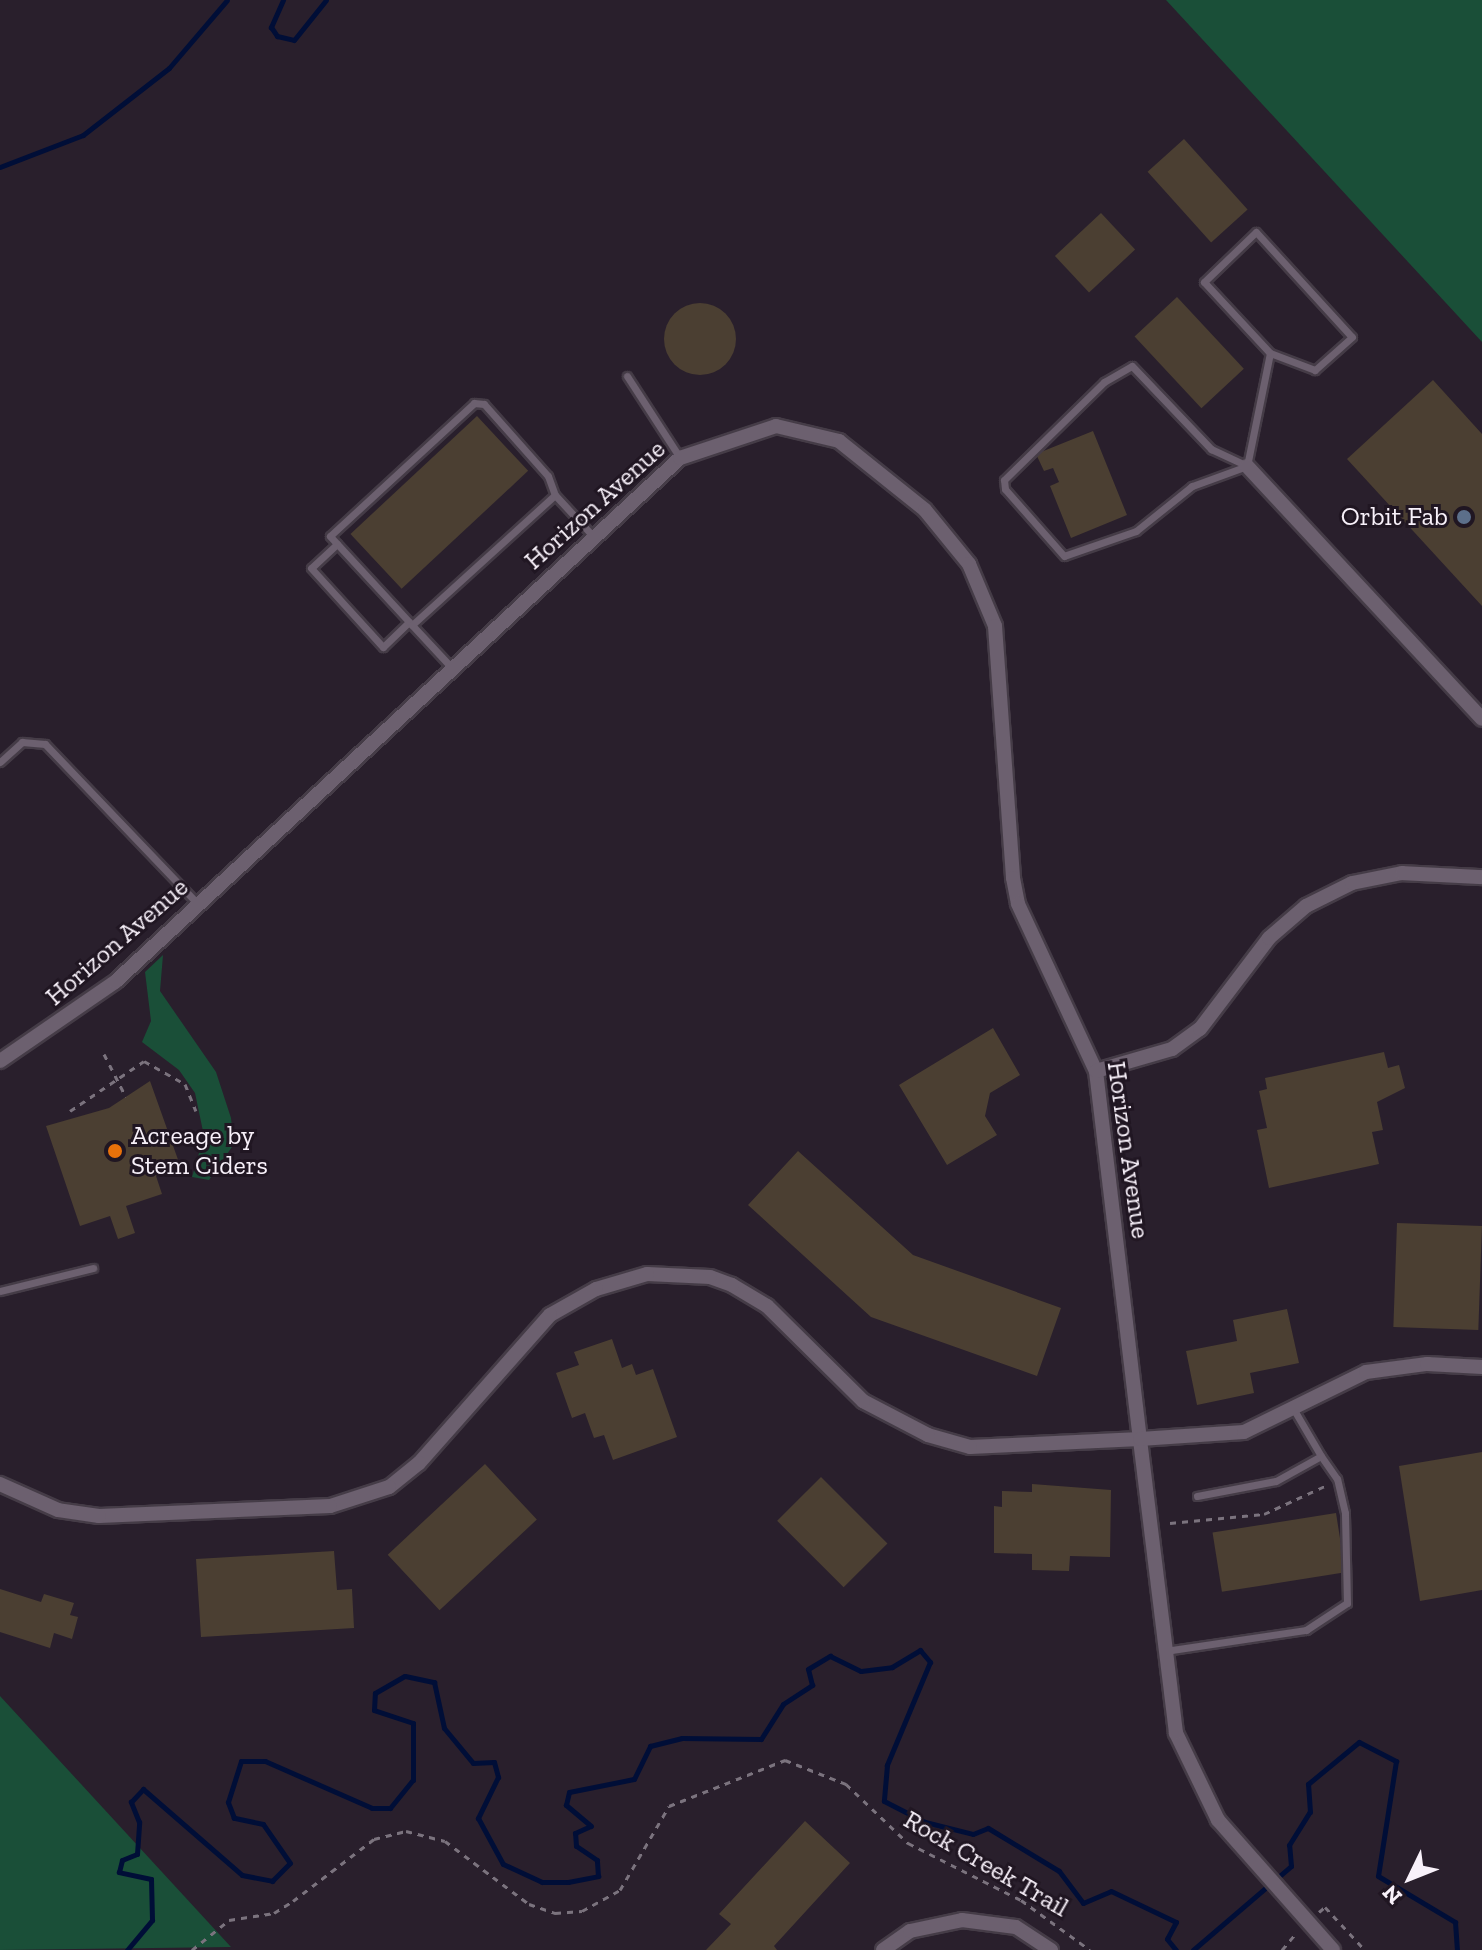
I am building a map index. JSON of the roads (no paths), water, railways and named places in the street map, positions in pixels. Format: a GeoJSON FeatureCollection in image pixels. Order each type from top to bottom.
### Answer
{"type":"FeatureCollection","features":[{"type":"Feature","properties":{"kind":"street","name":"Horizon Avenue"},"geometry":{"type":"LineString","coordinates":[[0,1061],[89,1004],[680,458],[776,426],[839,441],[892,477],[969,564],[995,626],[1003,795],[1018,904],[1096,1071],[1163,1652],[1176,1733],[1195,1781],[1244,1852],[1328,1948]]}},
{"type":"Feature","properties":{"kind":"street"},"geometry":{"type":"LineString","coordinates":[[1247,466],[1482,719]]}},
{"type":"Feature","properties":{"kind":"street"},"geometry":{"type":"LineString","coordinates":[[1096,1071],[1172,1049],[1200,1029],[1269,938],[1306,906],[1352,883],[1402,873],[1482,877]]}},
{"type":"Feature","properties":{"kind":"street"},"geometry":{"type":"LineString","coordinates":[[0,1484],[58,1510],[99,1516],[330,1506],[389,1487],[419,1463],[550,1315],[596,1289],[647,1274],[696,1275],[732,1285],[767,1306],[863,1401],[928,1435],[970,1447],[1244,1432],[1366,1372],[1427,1364],[1482,1367]]}},
{"type":"Feature","properties":{"kind":"street"},"geometry":{"type":"LineString","coordinates":[[883,1950],[910,1931],[962,1920],[1016,1927],[1051,1950]]}},
{"type":"Feature","properties":{"kind":"lane"},"geometry":{"type":"LineString","coordinates":[[1256,232],[1352,337],[1315,370],[1270,353],[1204,282],[1256,232]]}},
{"type":"Feature","properties":{"kind":"lane"},"geometry":{"type":"LineString","coordinates":[[1247,466],[1270,353]]}},
{"type":"Feature","properties":{"kind":"lane"},"geometry":{"type":"LineString","coordinates":[[1132,366],[1211,449],[1247,466],[1192,486],[1136,531],[1064,556],[1005,489],[1018,462],[1104,382],[1132,366]]}},
{"type":"Feature","properties":{"kind":"lane"},"geometry":{"type":"LineString","coordinates":[[627,376],[680,458]]}},
{"type":"Feature","properties":{"kind":"lane"},"geometry":{"type":"LineString","coordinates":[[452,668],[330,536],[474,403],[484,404],[548,476],[555,495],[593,536]]}},
{"type":"Feature","properties":{"kind":"lane"},"geometry":{"type":"LineString","coordinates":[[337,544],[311,568],[383,647],[555,495]]}},
{"type":"Feature","properties":{"kind":"lane"},"geometry":{"type":"LineString","coordinates":[[0,762],[22,742],[45,744],[198,904]]}},
{"type":"Feature","properties":{"kind":"lane"},"geometry":{"type":"LineString","coordinates":[[0,1291],[93,1268]]}},
{"type":"Feature","properties":{"kind":"lane"},"geometry":{"type":"LineString","coordinates":[[1163,1652],[1306,1630],[1347,1603],[1345,1513],[1337,1479],[1292,1406]]}},
{"type":"Feature","properties":{"kind":"lane"},"geometry":{"type":"LineString","coordinates":[[1197,1496],[1276,1481],[1321,1456]]}},
{"type":"Feature","properties":{"kind":"waterway"},"geometry":{"type":"LineString","coordinates":[[0,167],[83,135],[169,68],[227,0]]}},
{"type":"Feature","properties":{"kind":"waterway"},"geometry":{"type":"LineString","coordinates":[[283,0],[271,27],[277,36],[294,40],[326,0]]}},
{"type":"Feature","properties":{"kind":"waterway"},"geometry":{"type":"LineString","coordinates":[[127,1950],[152,1920],[151,1879],[119,1872],[122,1860],[137,1854],[139,1822],[131,1802],[143,1789],[242,1875],[272,1881],[290,1863],[263,1824],[234,1818],[228,1802],[241,1761],[265,1761],[372,1808],[390,1808],[413,1780],[413,1723],[374,1710],[375,1693],[405,1676],[434,1682],[444,1728],[473,1763],[494,1762],[498,1777],[478,1818],[503,1864],[542,1882],[568,1882],[598,1876],[597,1860],[576,1846],[575,1833],[591,1826],[566,1805],[569,1792],[634,1779],[650,1746],[682,1738],[761,1739],[783,1704],[812,1685],[808,1669],[830,1656],[861,1671],[892,1667],[920,1650],[930,1662],[887,1765],[884,1801],[925,1822],[973,1834],[988,1828],[1059,1871],[1083,1903],[1111,1891],[1176,1922],[1167,1939],[1176,1950]]}},
{"type":"Feature","properties":{"kind":"waterway"},"geometry":{"type":"LineString","coordinates":[[1193,1950],[1291,1866],[1289,1845],[1310,1812],[1308,1784],[1359,1742],[1396,1761],[1378,1876],[1455,1922],[1457,1950]]}},
{"type":"Feature","properties":{"kind":"place","name":"Orbit Fab"},"geometry":{"type":"Point","coordinates":[1464,517]}},
{"type":"Feature","properties":{"kind":"place","name":"Acreage by Stem Ciders"},"geometry":{"type":"Point","coordinates":[115,1151]}}]}
